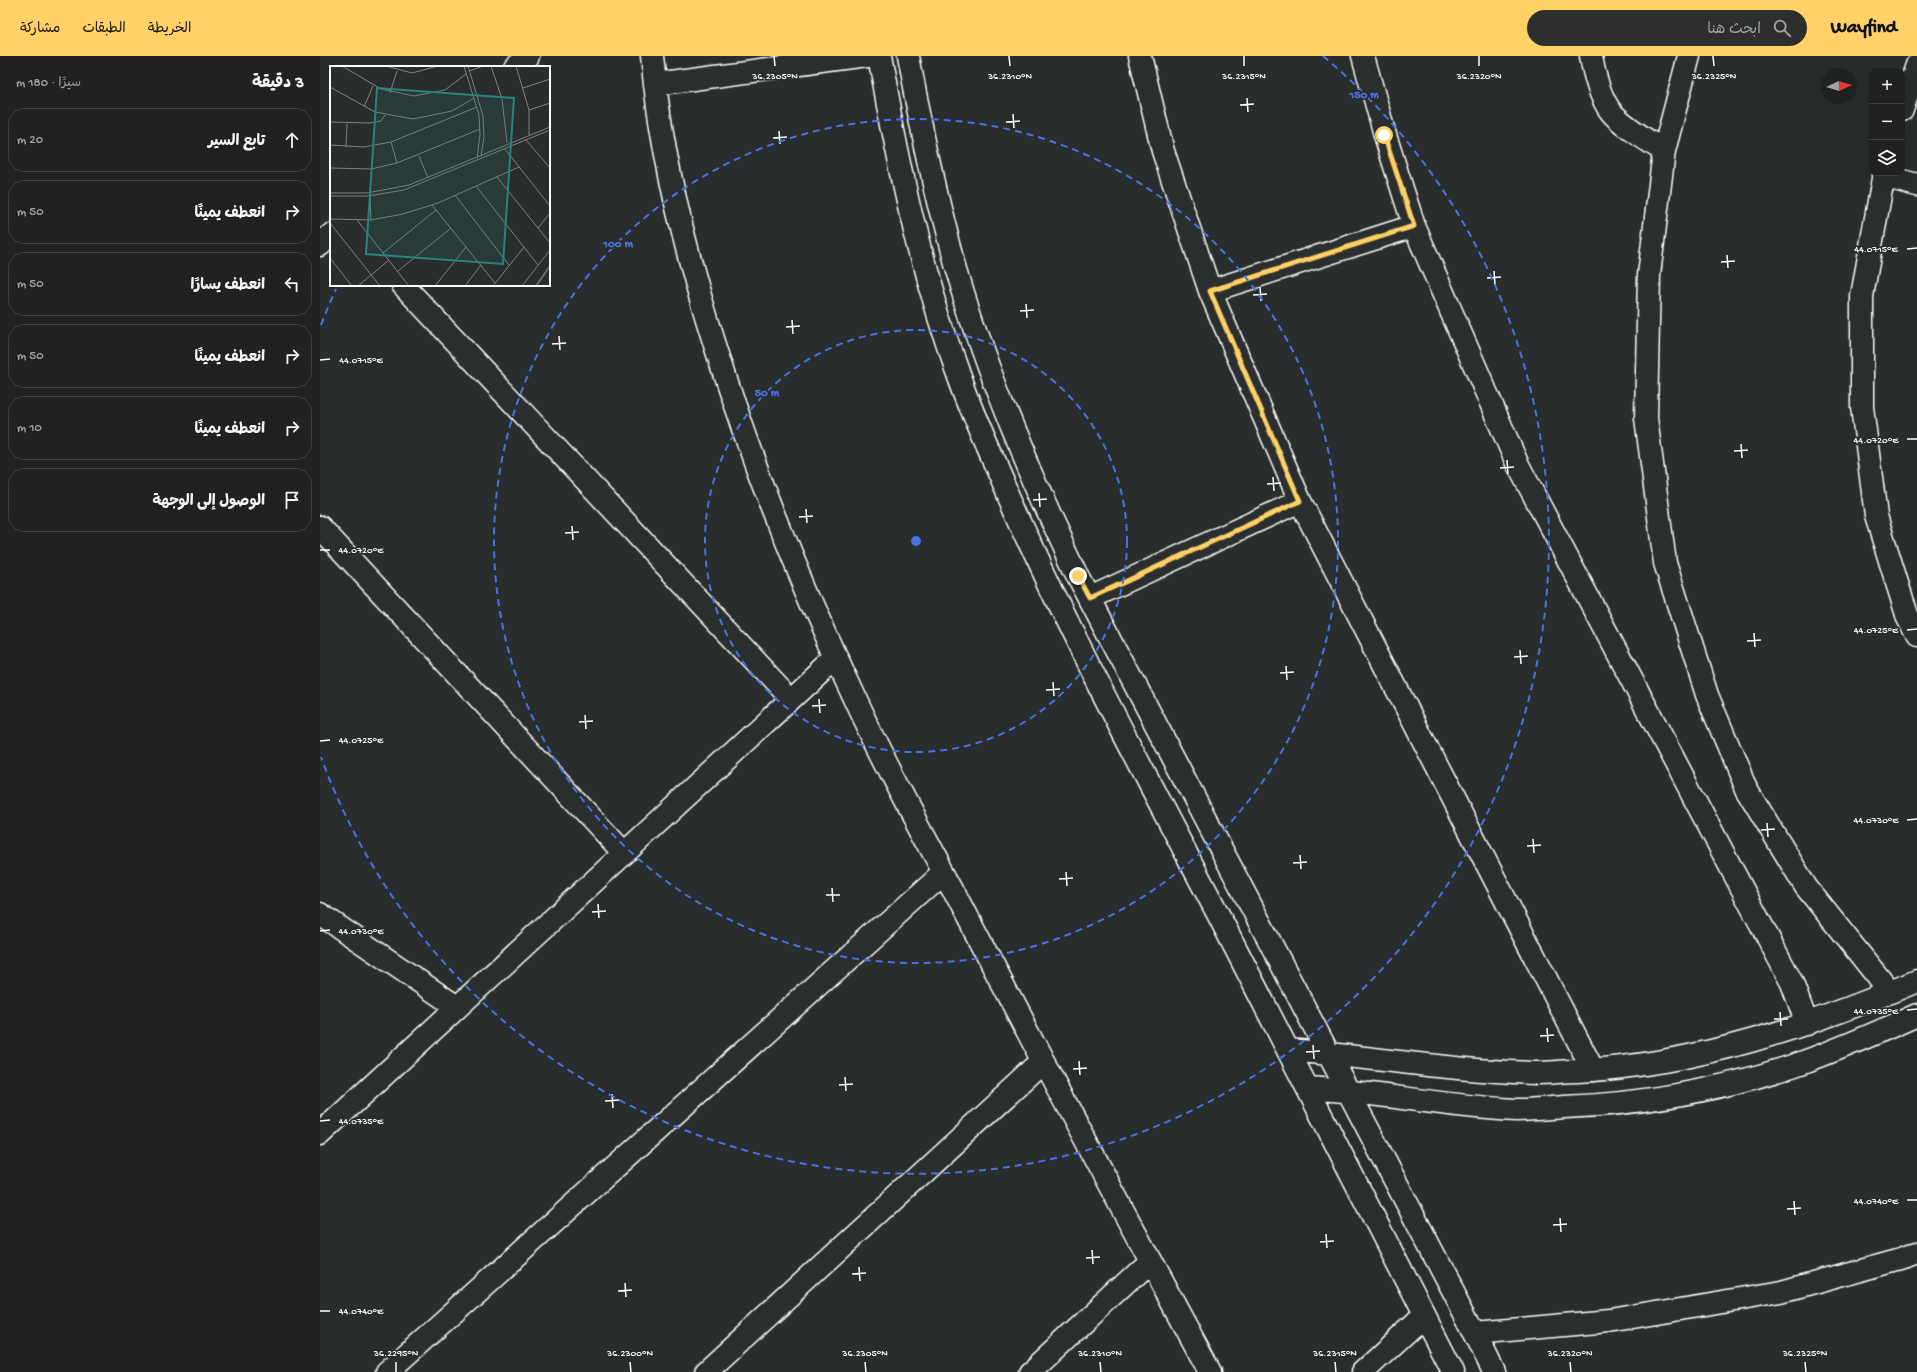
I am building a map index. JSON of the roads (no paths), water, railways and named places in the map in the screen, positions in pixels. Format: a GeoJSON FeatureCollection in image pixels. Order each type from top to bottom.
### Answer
{"type":"FeatureCollection","features":[{"type":"Feature","properties":{"kind":"street"},"geometry":{"type":"LineString","coordinates":[[517,66],[528,56]]}},
{"type":"Feature","properties":{"kind":"street"},"geometry":{"type":"LineString","coordinates":[[652,56],[665,152],[679,220],[703,307],[728,386],[785,539],[860,710],[1043,1062],[1210,1372]]}},
{"type":"Feature","properties":{"kind":"street"},"geometry":{"type":"LineString","coordinates":[[655,84],[867,56]]}},
{"type":"Feature","properties":{"kind":"street"},"geometry":{"type":"LineString","coordinates":[[879,56],[910,212],[933,296],[960,378],[1000,477],[1084,658],[1308,1088],[1373,1219],[1453,1372]]}},
{"type":"Feature","properties":{"kind":"street"},"geometry":{"type":"LineString","coordinates":[[908,56],[922,130],[956,267],[981,346],[1010,424],[1042,500],[1090,598],[1329,1053],[1494,1372]]}},
{"type":"Feature","properties":{"kind":"street"},"geometry":{"type":"LineString","coordinates":[[1140,56],[1163,151],[1210,291],[1300,501],[1593,1070]]}},
{"type":"Feature","properties":{"kind":"street"},"geometry":{"type":"LineString","coordinates":[[1363,56],[1384,135],[1414,226],[1517,463],[1792,983],[1807,1024]]}},
{"type":"Feature","properties":{"kind":"street"},"geometry":{"type":"LineString","coordinates":[[1591,56],[1595,77],[1609,110],[1635,132],[1664,151]]}},
{"type":"Feature","properties":{"kind":"street"},"geometry":{"type":"LineString","coordinates":[[1690,56],[1664,151],[1648,275],[1646,418],[1665,563],[1707,695],[1746,788],[1806,887],[1890,992]]}},
{"type":"Feature","properties":{"kind":"street"},"geometry":{"type":"LineString","coordinates":[[1904,104],[1917,65]]}},
{"type":"Feature","properties":{"kind":"street"},"geometry":{"type":"LineString","coordinates":[[894,136],[922,130]]}},
{"type":"Feature","properties":{"kind":"street"},"geometry":{"type":"LineString","coordinates":[[1884,176],[1862,296],[1862,407],[1876,516],[1908,618],[1917,636]]}},
{"type":"Feature","properties":{"kind":"street"},"geometry":{"type":"LineString","coordinates":[[1887,176],[1917,185]]}},
{"type":"Feature","properties":{"kind":"street"},"geometry":{"type":"LineString","coordinates":[[1210,291],[1414,226]]}},
{"type":"Feature","properties":{"kind":"street"},"geometry":{"type":"LineString","coordinates":[[320,244],[330,236]]}},
{"type":"Feature","properties":{"kind":"street"},"geometry":{"type":"LineString","coordinates":[[404,286],[791,699]]}},
{"type":"Feature","properties":{"kind":"street"},"geometry":{"type":"LineString","coordinates":[[1090,598],[1300,501]]}},
{"type":"Feature","properties":{"kind":"street"},"geometry":{"type":"LineString","coordinates":[[320,527],[624,853]]}},
{"type":"Feature","properties":{"kind":"street"},"geometry":{"type":"LineString","coordinates":[[320,1134],[836,658]]}},
{"type":"Feature","properties":{"kind":"street"},"geometry":{"type":"LineString","coordinates":[[387,1372],[944,872]]}},
{"type":"Feature","properties":{"kind":"street"},"geometry":{"type":"LineString","coordinates":[[320,914],[457,1007]]}},
{"type":"Feature","properties":{"kind":"street"},"geometry":{"type":"LineString","coordinates":[[1288,1050],[1329,1053],[1471,1069],[1537,1073],[1625,1067],[1729,1047],[1807,1024],[1917,981]]}},
{"type":"Feature","properties":{"kind":"street"},"geometry":{"type":"LineString","coordinates":[[1308,1088],[1348,1090],[1437,1104],[1518,1110],[1588,1106],[1661,1098],[1723,1085],[1792,1066],[1917,1016]]}},
{"type":"Feature","properties":{"kind":"street"},"geometry":{"type":"LineString","coordinates":[[706,1372],[1043,1062]]}},
{"type":"Feature","properties":{"kind":"street"},"geometry":{"type":"LineString","coordinates":[[1475,1333],[1609,1321],[1781,1292],[1901,1259],[1917,1253]]}},
{"type":"Feature","properties":{"kind":"street"},"geometry":{"type":"LineString","coordinates":[[1030,1372],[1150,1261]]}},
{"type":"Feature","properties":{"kind":"street"},"geometry":{"type":"LineString","coordinates":[[1363,1372],[1424,1316]]}}]}
